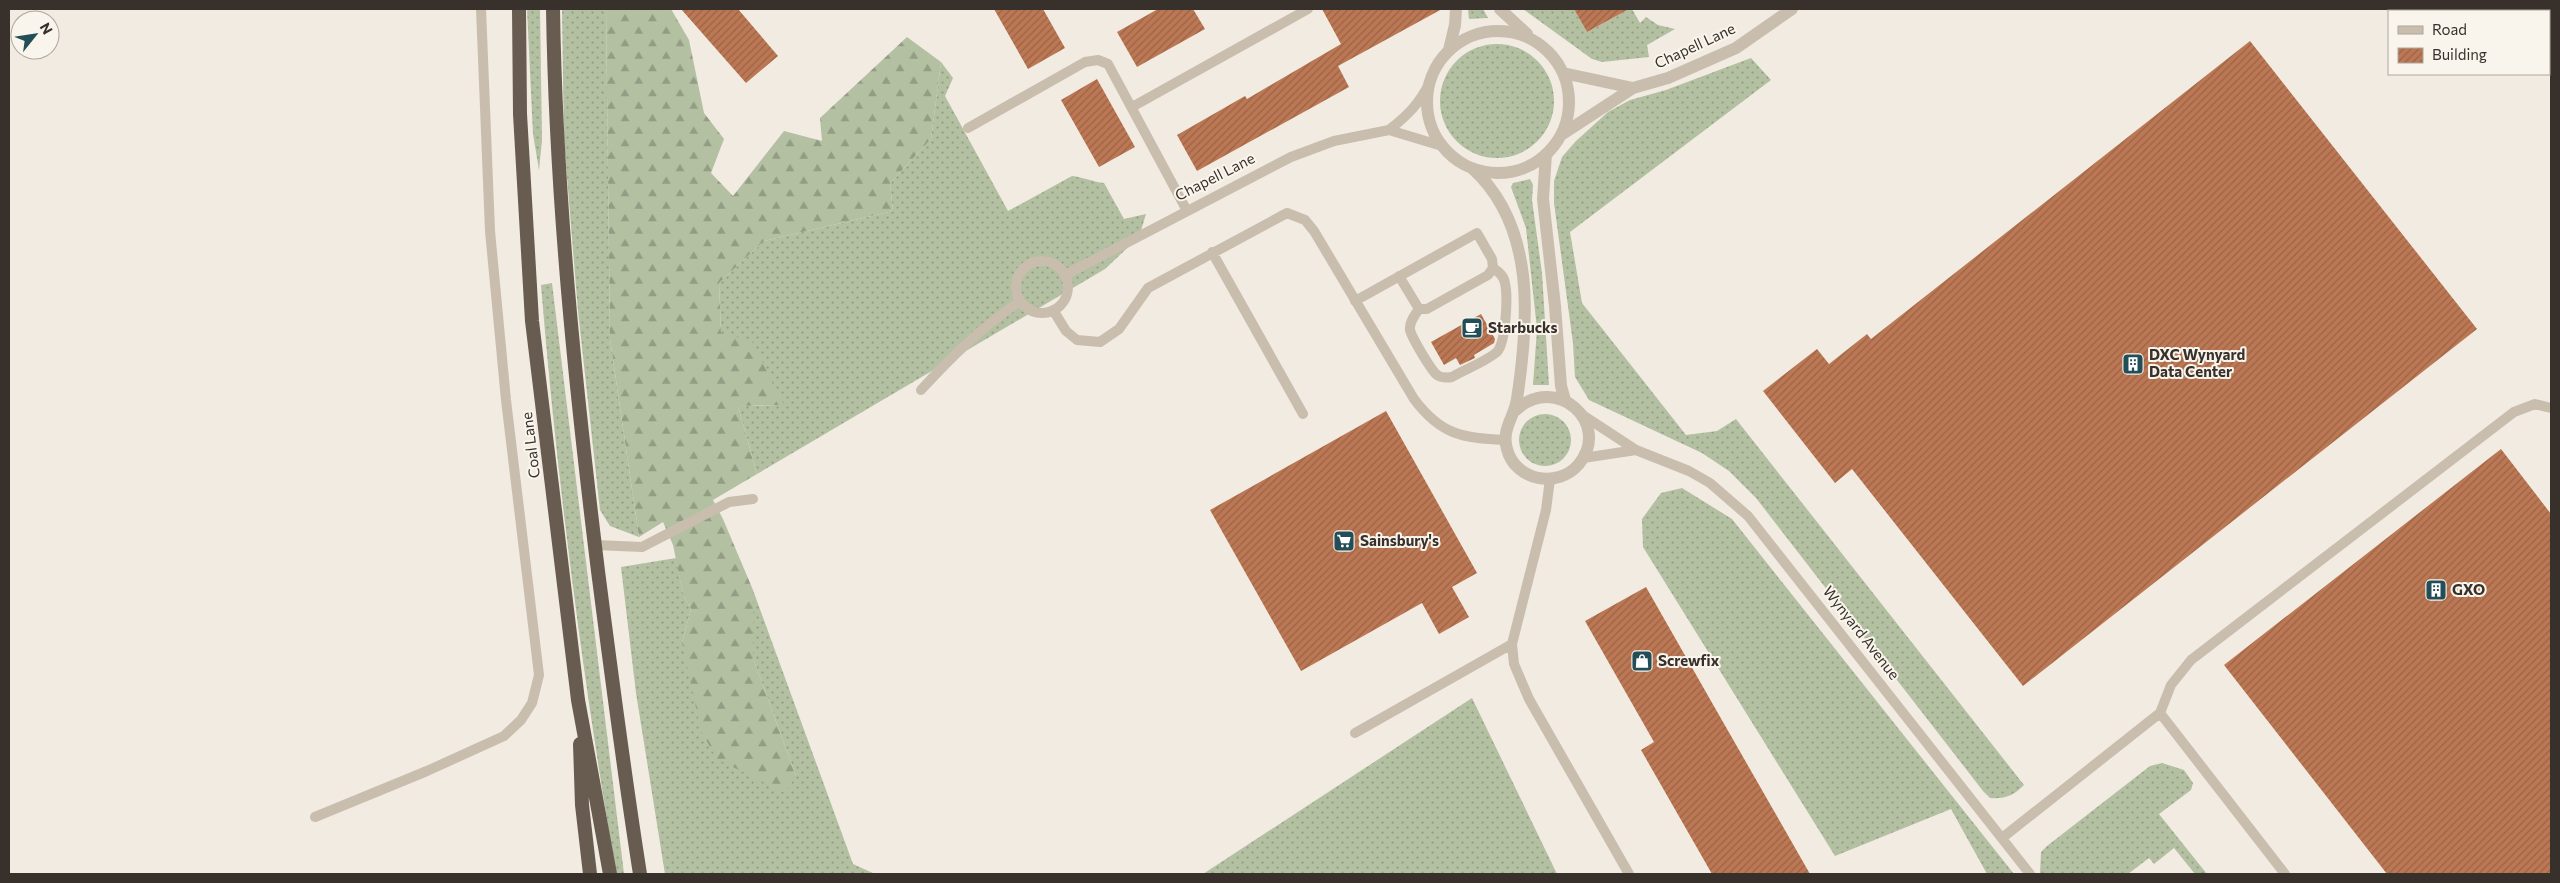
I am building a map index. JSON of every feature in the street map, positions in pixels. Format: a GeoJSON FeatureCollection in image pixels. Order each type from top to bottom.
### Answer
{"type":"FeatureCollection","features":[{"type":"Feature","properties":{"kind":"highway","name":"Coal Lane"},"geometry":{"type":"LineString","coordinates":[[519,9],[520,114],[532,321],[578,700],[610,874]]}},
{"type":"Feature","properties":{"kind":"highway"},"geometry":{"type":"LineString","coordinates":[[553,9],[554,105],[562,234],[579,422],[623,767],[640,874]]}},
{"type":"Feature","properties":{"kind":"highway"},"geometry":{"type":"LineString","coordinates":[[578,700],[582,805],[590,874]]}},
{"type":"Feature","properties":{"kind":"street"},"geometry":{"type":"LineString","coordinates":[[1449,50],[1455,25],[1456,9]]}},
{"type":"Feature","properties":{"kind":"street"},"geometry":{"type":"LineString","coordinates":[[1472,168],[1484,171],[1511,172],[1535,162],[1546,154],[1561,135],[1569,104],[1568,88],[1563,73],[1551,54],[1500,9]]}},
{"type":"Feature","properties":{"kind":"street","name":"Chapell Lane"},"geometry":{"type":"LineString","coordinates":[[1561,135],[1633,88],[1668,78],[1736,48],[1792,9]]}},
{"type":"Feature","properties":{"kind":"street"},"geometry":{"type":"LineString","coordinates":[[1516,410],[1525,335],[1526,297],[1514,232],[1501,202],[1490,184],[1472,168],[1450,154],[1434,133],[1428,108],[1430,82],[1438,65],[1449,50],[1468,38],[1490,31],[1512,32],[1534,40]]}},
{"type":"Feature","properties":{"kind":"street","name":"Chapell Lane"},"geometry":{"type":"LineString","coordinates":[[1563,73],[1633,88]]}},
{"type":"Feature","properties":{"kind":"street"},"geometry":{"type":"LineString","coordinates":[[1546,154],[1542,199],[1564,400]]}},
{"type":"Feature","properties":{"kind":"street"},"geometry":{"type":"LineString","coordinates":[[1540,396],[1564,400],[1581,414],[1588,436],[1583,458],[1565,475],[1550,479],[1534,477],[1519,469],[1509,456],[1505,440],[1507,424],[1516,410],[1522,404],[1540,396]]}},
{"type":"Feature","properties":{"kind":"lane"},"geometry":{"type":"LineString","coordinates":[[315,817],[427,772],[504,736],[521,720],[532,703],[539,675],[506,400],[490,231],[481,9]]}},
{"type":"Feature","properties":{"kind":"lane"},"geometry":{"type":"LineString","coordinates":[[1132,107],[1308,9]]}},
{"type":"Feature","properties":{"kind":"lane"},"geometry":{"type":"LineString","coordinates":[[968,128],[1085,62],[1098,60],[1108,64],[1186,210]]}},
{"type":"Feature","properties":{"kind":"lane"},"geometry":{"type":"LineString","coordinates":[[1389,130],[1414,108],[1430,82]]}},
{"type":"Feature","properties":{"kind":"lane","name":"Chapell Lane"},"geometry":{"type":"LineString","coordinates":[[1065,274],[1291,157],[1334,141],[1389,130],[1442,146],[1450,154]]}},
{"type":"Feature","properties":{"kind":"lane"},"geometry":{"type":"LineString","coordinates":[[1053,310],[1066,332],[1077,340],[1100,342],[1119,329],[1148,288],[1287,213],[1305,220],[1310,225],[1414,399],[1429,418],[1449,432],[1478,439],[1505,440]]}},
{"type":"Feature","properties":{"kind":"lane"},"geometry":{"type":"LineString","coordinates":[[1355,301],[1477,233],[1492,259],[1493,268],[1488,275],[1427,309],[1419,309]]}},
{"type":"Feature","properties":{"kind":"lane"},"geometry":{"type":"LineString","coordinates":[[1212,252],[1303,414]]}},
{"type":"Feature","properties":{"kind":"lane"},"geometry":{"type":"LineString","coordinates":[[1047,262],[1054,264],[1065,274],[1067,295],[1059,307],[1046,313],[1031,311],[1020,301],[1016,287],[1017,279],[1021,272],[1032,263],[1047,262]]}},
{"type":"Feature","properties":{"kind":"lane"},"geometry":{"type":"LineString","coordinates":[[1419,309],[1412,319],[1410,330],[1430,366],[1438,376],[1452,377],[1496,353],[1502,345],[1506,303],[1505,282],[1501,273],[1493,268]]}},
{"type":"Feature","properties":{"kind":"lane"},"geometry":{"type":"LineString","coordinates":[[1399,276],[1419,309]]}},
{"type":"Feature","properties":{"kind":"lane"},"geometry":{"type":"LineString","coordinates":[[921,390],[961,346],[987,324],[1020,301]]}},
{"type":"Feature","properties":{"kind":"lane"},"geometry":{"type":"LineString","coordinates":[[2002,838],[2160,713],[2171,685],[2191,660],[2514,412],[2535,404],[2551,408]]}},
{"type":"Feature","properties":{"kind":"lane","name":"Wynyard Avenue"},"geometry":{"type":"LineString","coordinates":[[1581,414],[1636,450],[1689,471],[1710,482],[1748,516],[2030,874]]}},
{"type":"Feature","properties":{"kind":"lane"},"geometry":{"type":"LineString","coordinates":[[1583,458],[1636,450]]}},
{"type":"Feature","properties":{"kind":"lane"},"geometry":{"type":"LineString","coordinates":[[1550,479],[1546,510],[1512,644],[1514,664],[1529,699],[1629,874]]}},
{"type":"Feature","properties":{"kind":"lane"},"geometry":{"type":"LineString","coordinates":[[595,545],[642,547],[728,502],[753,499]]}},
{"type":"Feature","properties":{"kind":"lane"},"geometry":{"type":"LineString","coordinates":[[1355,733],[1512,644]]}},
{"type":"Feature","properties":{"kind":"lane"},"geometry":{"type":"LineString","coordinates":[[2160,713],[2285,874]]}},
{"type":"Feature","properties":{"kind":"green space"},"geometry":{"type":"Polygon","coordinates":[[[527,9],[540,9],[542,140],[539,170],[533,134],[527,9]]]}},
{"type":"Feature","properties":{"kind":"green space"},"geometry":{"type":"Polygon","coordinates":[[[562,9],[606,9],[610,339],[639,537],[610,526],[600,510],[578,311],[564,140],[562,9]]]}},
{"type":"Feature","properties":{"kind":"green space"},"geometry":{"type":"Polygon","coordinates":[[[606,9],[671,9],[689,40],[704,113],[724,139],[711,173],[733,196],[784,131],[822,141],[820,118],[907,37],[941,62],[931,139],[890,183],[893,211],[764,241],[719,283],[721,333],[752,341],[784,405],[738,406],[757,474],[713,500],[753,590],[753,658],[796,776],[785,793],[717,759],[701,731],[682,643],[691,609],[683,594],[673,545],[663,522],[639,537],[610,339],[606,9]]]}},
{"type":"Feature","properties":{"kind":"green space"},"geometry":{"type":"Polygon","coordinates":[[[1468,9],[1483,9],[1488,18],[1469,19],[1468,9]]]}},
{"type":"Feature","properties":{"kind":"green space"},"geometry":{"type":"Polygon","coordinates":[[[1523,9],[1574,9],[1587,32],[1629,9],[1632,9],[1640,23],[1646,17],[1658,25],[1675,29],[1647,45],[1649,57],[1602,62],[1592,59],[1523,9]]]}},
{"type":"Feature","properties":{"kind":"green space"},"geometry":{"type":"Polygon","coordinates":[[[1497,44],[1519,48],[1537,61],[1550,79],[1554,101],[1550,123],[1537,141],[1519,154],[1497,158],[1475,154],[1457,141],[1444,123],[1440,101],[1444,79],[1457,61],[1475,48],[1497,44]]]}},
{"type":"Feature","properties":{"kind":"green space"},"geometry":{"type":"Polygon","coordinates":[[[1751,58],[1771,80],[1570,232],[1582,303],[1686,435],[1717,431],[1736,419],[2024,785],[2009,796],[1990,798],[1983,791],[1756,498],[1729,471],[1702,453],[1589,400],[1575,377],[1573,343],[1554,203],[1554,181],[1562,157],[1576,141],[1608,112],[1630,100],[1666,90],[1751,58]]]}},
{"type":"Feature","properties":{"kind":"green space"},"geometry":{"type":"Polygon","coordinates":[[[941,62],[953,78],[945,96],[1008,211],[1072,176],[1104,183],[1124,219],[1146,214],[1139,237],[1105,269],[757,474],[738,406],[783,405],[721,333],[719,283],[764,241],[893,211],[890,183],[931,139],[941,62]]]}},
{"type":"Feature","properties":{"kind":"green space"},"geometry":{"type":"Polygon","coordinates":[[[1530,179],[1533,185],[1532,200],[1542,273],[1549,385],[1533,385],[1537,329],[1526,228],[1511,187],[1513,183],[1530,179]]]}},
{"type":"Feature","properties":{"kind":"green space"},"geometry":{"type":"Polygon","coordinates":[[[552,283],[624,874],[616,874],[582,654],[563,507],[541,285],[552,283]]]}},
{"type":"Feature","properties":{"kind":"green space"},"geometry":{"type":"Polygon","coordinates":[[[1540,414],[1550,414],[1560,418],[1567,425],[1571,440],[1567,455],[1560,462],[1550,466],[1540,466],[1530,462],[1523,455],[1519,445],[1519,435],[1523,425],[1530,418],[1540,414]]]}},
{"type":"Feature","properties":{"kind":"green space"},"geometry":{"type":"Polygon","coordinates":[[[1682,488],[1732,519],[2014,874],[1987,874],[1951,809],[1835,856],[1643,547],[1642,519],[1661,493],[1682,488]]]}},
{"type":"Feature","properties":{"kind":"green space"},"geometry":{"type":"Polygon","coordinates":[[[676,558],[683,594],[691,609],[682,643],[796,776],[753,658],[753,590],[853,864],[875,874],[665,874],[636,693],[621,567],[676,558]]]}},
{"type":"Feature","properties":{"kind":"green space"},"geometry":{"type":"Polygon","coordinates":[[[1472,698],[1557,874],[1203,874],[1472,698]]]}},
{"type":"Feature","properties":{"kind":"green space"},"geometry":{"type":"Polygon","coordinates":[[[2162,763],[2184,770],[2193,783],[2191,790],[2159,814],[2207,874],[2195,874],[2174,848],[2154,864],[2149,858],[2128,874],[2040,874],[2041,852],[2047,846],[2150,766],[2162,763]]]}},
{"type":"Feature","properties":{"kind":"building"},"geometry":{"type":"Polygon","coordinates":[[[681,9],[738,9],[778,56],[746,83],[681,9]]]}},
{"type":"Feature","properties":{"kind":"building"},"geometry":{"type":"Polygon","coordinates":[[[994,9],[1043,9],[1065,48],[1028,69],[994,9]]]}},
{"type":"Feature","properties":{"kind":"building"},"geometry":{"type":"Polygon","coordinates":[[[1158,9],[1193,9],[1205,29],[1137,67],[1117,32],[1158,9]]]}},
{"type":"Feature","properties":{"kind":"building"},"geometry":{"type":"Polygon","coordinates":[[[1322,9],[1442,9],[1338,66],[1349,87],[1197,171],[1177,135],[1245,96],[1247,99],[1341,44],[1322,9]]]}},
{"type":"Feature","properties":{"kind":"building"},"geometry":{"type":"Polygon","coordinates":[[[1574,9],[1629,9],[1587,32],[1574,9]]]}},
{"type":"Feature","properties":{"kind":"building","name":"DXC Wynyard Data Center"},"geometry":{"type":"Polygon","coordinates":[[[2250,41],[2477,329],[2023,686],[1852,469],[1835,483],[1763,391],[1817,349],[1829,364],[1867,334],[1871,339],[2250,41]]]}},
{"type":"Feature","properties":{"kind":"building"},"geometry":{"type":"Polygon","coordinates":[[[1097,79],[1135,147],[1099,167],[1061,100],[1097,79]]]}},
{"type":"Feature","properties":{"kind":"building","name":"Starbucks"},"geometry":{"type":"Polygon","coordinates":[[[1481,314],[1495,339],[1494,343],[1474,355],[1475,358],[1460,365],[1456,358],[1444,365],[1431,342],[1481,314]]]}},
{"type":"Feature","properties":{"kind":"building","name":"Sainsbury's"},"geometry":{"type":"Polygon","coordinates":[[[1386,411],[1477,573],[1452,587],[1469,617],[1439,634],[1422,603],[1301,671],[1210,510],[1386,411]]]}},
{"type":"Feature","properties":{"kind":"building","name":"GXO"},"geometry":{"type":"Polygon","coordinates":[[[2501,449],[2551,514],[2551,874],[2387,874],[2224,665],[2501,449]]]}},
{"type":"Feature","properties":{"kind":"building"},"geometry":{"type":"Polygon","coordinates":[[[1646,587],[1810,874],[1712,874],[1641,750],[1654,742],[1585,621],[1646,587]]]}},
{"type":"Feature","properties":{"kind":"place","name":"Starbucks"},"geometry":{"type":"Point","coordinates":[1472,328]}},
{"type":"Feature","properties":{"kind":"place","name":"DXC Wynyard Data Center"},"geometry":{"type":"Point","coordinates":[2133,364]}},
{"type":"Feature","properties":{"kind":"place","name":"Sainsbury's"},"geometry":{"type":"Point","coordinates":[1344,541]}},
{"type":"Feature","properties":{"kind":"place","name":"GXO"},"geometry":{"type":"Point","coordinates":[2436,590]}},
{"type":"Feature","properties":{"kind":"place","name":"Screwfix"},"geometry":{"type":"Point","coordinates":[1642,661]}}]}
